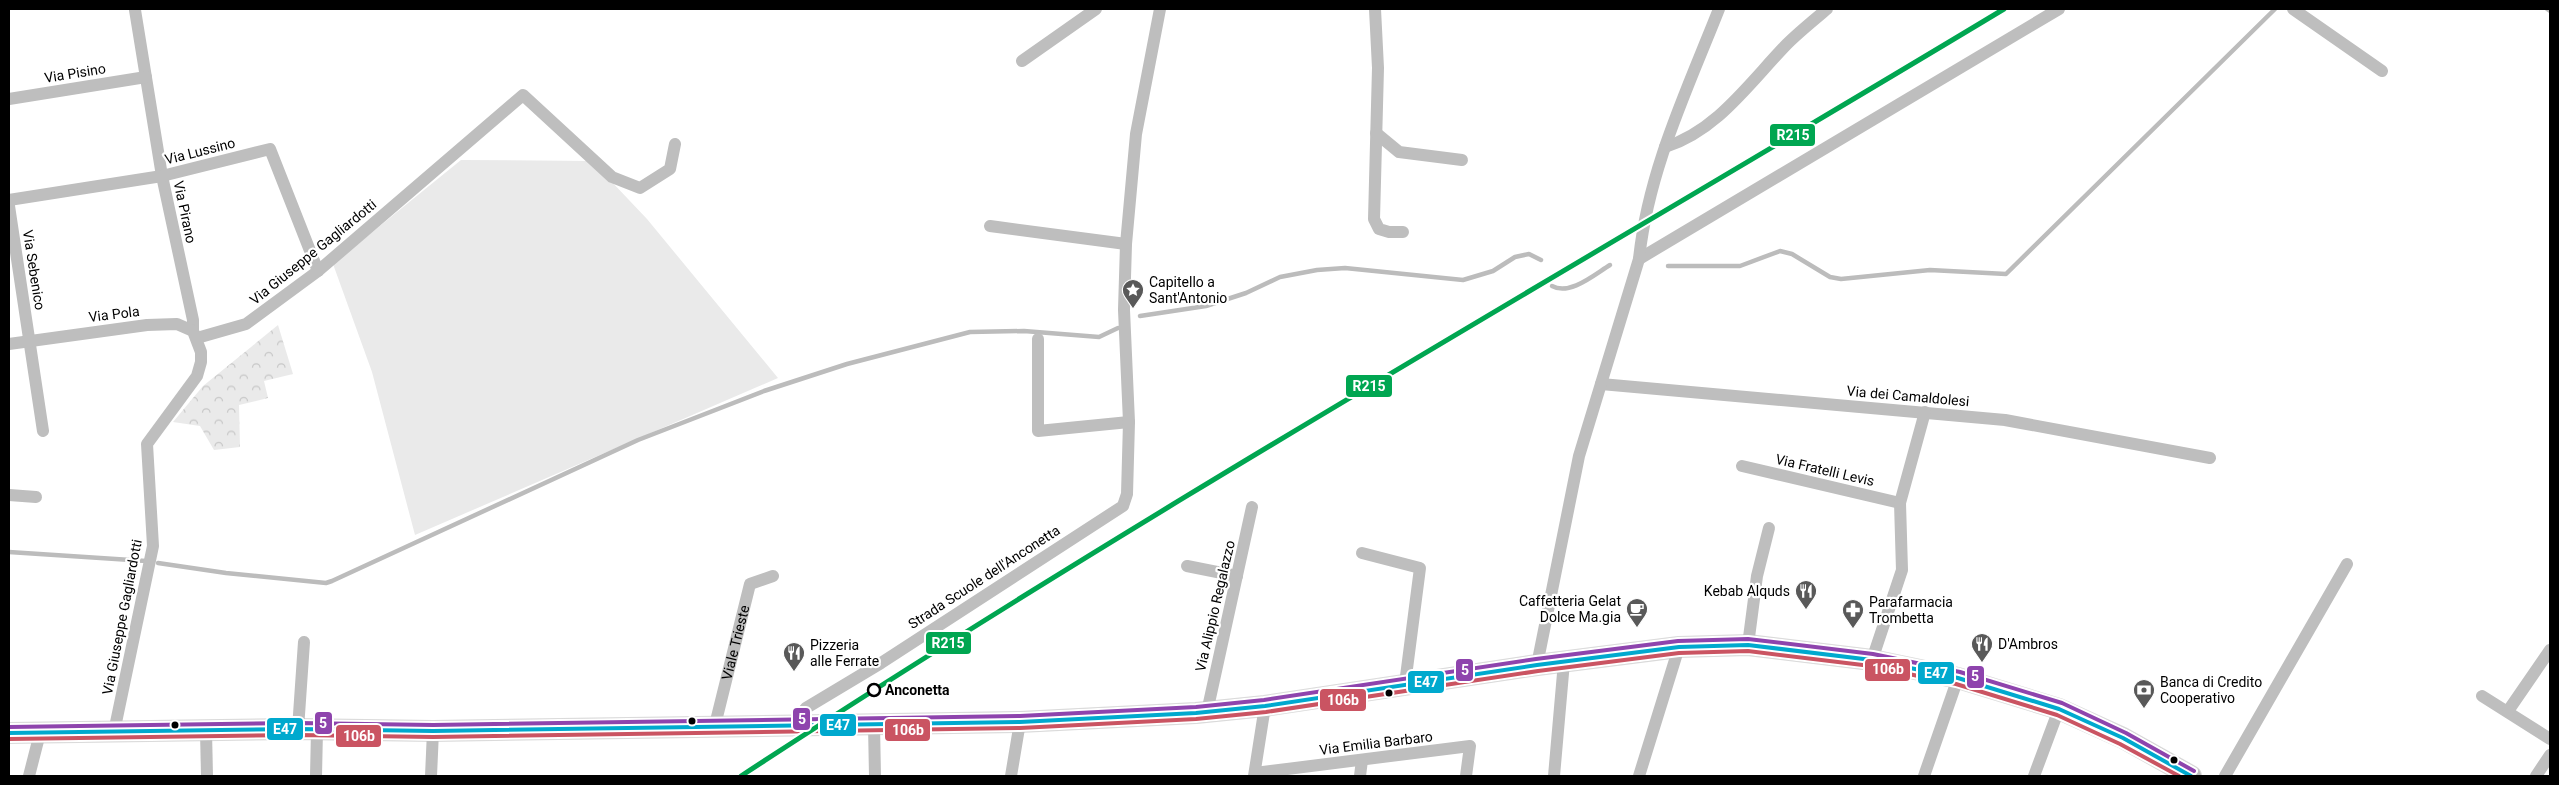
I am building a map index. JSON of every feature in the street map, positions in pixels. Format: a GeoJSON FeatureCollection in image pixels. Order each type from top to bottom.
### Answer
{"type":"FeatureCollection","features":[{"type":"Feature","properties":{"kind":"main road"},"geometry":{"type":"LineString","coordinates":[[9,733],[308,729],[433,731],[715,725],[874,725],[1020,722],[1207,712],[1265,706],[1537,665],[1679,647],[1748,645],[1872,660],[1958,678],[2059,710],[2123,738],[2191,776]]}},
{"type":"Feature","properties":{"kind":"street"},"geometry":{"type":"LineString","coordinates":[[1022,61],[1096,9]]}},
{"type":"Feature","properties":{"kind":"street","name":"Strada Scuole dell'Anconetta"},"geometry":{"type":"LineString","coordinates":[[797,725],[799,716],[806,708],[881,663],[976,599],[1123,506],[1127,494],[1129,422],[1124,310],[1126,244],[1136,134],[1160,9]]}},
{"type":"Feature","properties":{"kind":"street"},"geometry":{"type":"LineString","coordinates":[[1374,9],[1378,68],[1374,219],[1379,229],[1404,232]]}},
{"type":"Feature","properties":{"kind":"street"},"geometry":{"type":"LineString","coordinates":[[1537,665],[1579,456],[1640,259],[1643,226],[1665,147],[1718,9]]}},
{"type":"Feature","properties":{"kind":"street"},"geometry":{"type":"LineString","coordinates":[[1665,147],[1681,142],[1704,128],[1788,43],[1827,9]]}},
{"type":"Feature","properties":{"kind":"street"},"geometry":{"type":"LineString","coordinates":[[1640,259],[2059,9]]}},
{"type":"Feature","properties":{"kind":"street"},"geometry":{"type":"LineString","coordinates":[[2293,9],[2382,71]]}},
{"type":"Feature","properties":{"kind":"street","name":"Via Pirano"},"geometry":{"type":"LineString","coordinates":[[135,10],[162,176],[195,334]]}},
{"type":"Feature","properties":{"kind":"street","name":"Via Pisino"},"geometry":{"type":"LineString","coordinates":[[9,99],[146,77]]}},
{"type":"Feature","properties":{"kind":"street","name":"Via Giuseppe Gagliardotti"},"geometry":{"type":"LineString","coordinates":[[114,732],[154,546],[148,444],[197,376],[201,362],[195,334],[246,324],[318,271],[523,96],[612,177],[640,188],[670,169],[675,144]]}},
{"type":"Feature","properties":{"kind":"street"},"geometry":{"type":"LineString","coordinates":[[1376,133],[1400,152],[1462,160]]}},
{"type":"Feature","properties":{"kind":"street","name":"Via Lussino"},"geometry":{"type":"LineString","coordinates":[[9,200],[162,176],[270,149],[318,271]]}},
{"type":"Feature","properties":{"kind":"street","name":"Via Sebenico"},"geometry":{"type":"LineString","coordinates":[[9,206],[30,339]]}},
{"type":"Feature","properties":{"kind":"street"},"geometry":{"type":"LineString","coordinates":[[990,226],[1126,244]]}},
{"type":"Feature","properties":{"kind":"street","name":"Via Pola"},"geometry":{"type":"LineString","coordinates":[[9,344],[30,339],[177,324],[195,334]]}},
{"type":"Feature","properties":{"kind":"street"},"geometry":{"type":"LineString","coordinates":[[30,339],[42,431]]}},
{"type":"Feature","properties":{"kind":"street"},"geometry":{"type":"LineString","coordinates":[[1038,339],[1038,431],[1129,422]]}},
{"type":"Feature","properties":{"kind":"street","name":"Via dei Camaldolesi"},"geometry":{"type":"LineString","coordinates":[[1601,384],[2005,420],[2210,458]]}},
{"type":"Feature","properties":{"kind":"street"},"geometry":{"type":"LineString","coordinates":[[1872,660],[1902,570],[1900,503],[1926,412]]}},
{"type":"Feature","properties":{"kind":"street","name":"Via Fratelli Levis"},"geometry":{"type":"LineString","coordinates":[[1742,466],[1900,503]]}},
{"type":"Feature","properties":{"kind":"street"},"geometry":{"type":"LineString","coordinates":[[9,495],[36,497]]}},
{"type":"Feature","properties":{"kind":"street","name":"Via Alippio Regalazzo"},"geometry":{"type":"LineString","coordinates":[[1207,712],[1252,507]]}},
{"type":"Feature","properties":{"kind":"street"},"geometry":{"type":"LineString","coordinates":[[1748,645],[1757,576],[1769,528]]}},
{"type":"Feature","properties":{"kind":"street"},"geometry":{"type":"LineString","coordinates":[[1362,553],[1420,568],[1405,684]]}},
{"type":"Feature","properties":{"kind":"street"},"geometry":{"type":"LineString","coordinates":[[2225,776],[2347,564]]}},
{"type":"Feature","properties":{"kind":"street"},"geometry":{"type":"LineString","coordinates":[[1187,566],[1238,576]]}},
{"type":"Feature","properties":{"kind":"street","name":"Viale Trieste"},"geometry":{"type":"LineString","coordinates":[[715,725],[750,584],[773,576]]}},
{"type":"Feature","properties":{"kind":"street"},"geometry":{"type":"LineString","coordinates":[[304,642],[308,729],[316,776]]}},
{"type":"Feature","properties":{"kind":"street"},"geometry":{"type":"LineString","coordinates":[[1639,776],[1679,647]]}},
{"type":"Feature","properties":{"kind":"street"},"geometry":{"type":"LineString","coordinates":[[2508,711],[2550,650]]}},
{"type":"Feature","properties":{"kind":"street"},"geometry":{"type":"LineString","coordinates":[[1554,776],[1564,662]]}},
{"type":"Feature","properties":{"kind":"street"},"geometry":{"type":"LineString","coordinates":[[1924,776],[1958,678]]}},
{"type":"Feature","properties":{"kind":"street"},"geometry":{"type":"LineString","coordinates":[[2482,696],[2550,739]]}},
{"type":"Feature","properties":{"kind":"street"},"geometry":{"type":"LineString","coordinates":[[1254,774],[1265,706]]}},
{"type":"Feature","properties":{"kind":"street"},"geometry":{"type":"LineString","coordinates":[[2034,776],[2059,710]]}},
{"type":"Feature","properties":{"kind":"street"},"geometry":{"type":"LineString","coordinates":[[1011,776],[1020,722]]}},
{"type":"Feature","properties":{"kind":"street"},"geometry":{"type":"LineString","coordinates":[[874,725],[876,776]]}},
{"type":"Feature","properties":{"kind":"street"},"geometry":{"type":"LineString","coordinates":[[206,731],[206,776]]}},
{"type":"Feature","properties":{"kind":"street"},"geometry":{"type":"LineString","coordinates":[[431,776],[433,731]]}},
{"type":"Feature","properties":{"kind":"street"},"geometry":{"type":"LineString","coordinates":[[30,776],[40,733]]}},
{"type":"Feature","properties":{"kind":"street","name":"Via Emilia Barbaro"},"geometry":{"type":"LineString","coordinates":[[1254,774],[1470,746],[1466,776]]}},
{"type":"Feature","properties":{"kind":"street"},"geometry":{"type":"LineString","coordinates":[[2536,776],[2550,754]]}},
{"type":"Feature","properties":{"kind":"street"},"geometry":{"type":"LineString","coordinates":[[1360,776],[1362,760]]}},
{"type":"Feature","properties":{"kind":"green space"},"geometry":{"type":"Polygon","coordinates":[[[461,160],[592,161],[647,219],[778,378],[415,535],[372,372],[333,264],[461,160]]]}},
{"type":"Feature","properties":{"kind":"green space"},"geometry":{"type":"Polygon","coordinates":[[[278,325],[293,374],[264,381],[268,398],[239,405],[240,447],[214,450],[200,426],[173,422],[203,386],[278,325]]]}},
{"type":"Feature","properties":{"kind":"waterway"},"geometry":{"type":"LineString","coordinates":[[1668,266],[1740,266],[1780,251],[1792,254],[1830,277],[1841,279],[1930,270],[2006,274],[2275,9]]}},
{"type":"Feature","properties":{"kind":"waterway"},"geometry":{"type":"LineString","coordinates":[[1140,316],[1206,306],[1246,293],[1280,277],[1317,270],[1345,268],[1463,280],[1493,271],[1515,257],[1529,254],[1541,260]]}},
{"type":"Feature","properties":{"kind":"waterway"},"geometry":{"type":"LineString","coordinates":[[1552,286],[1559,288],[1574,286],[1610,265]]}},
{"type":"Feature","properties":{"kind":"waterway"},"geometry":{"type":"LineString","coordinates":[[158,563],[226,573],[326,583],[638,440],[764,391],[847,364],[970,332],[1024,331],[1099,337],[1118,328]]}},
{"type":"Feature","properties":{"kind":"waterway"},"geometry":{"type":"LineString","coordinates":[[9,552],[146,561]]}},
{"type":"Feature","properties":{"kind":"transit line","name":"R215"},"geometry":{"type":"LineString","coordinates":[[741,776],[896,676],[1210,482],[2004,9]]}},
{"type":"Feature","properties":{"kind":"transit line","name":"5"},"geometry":{"type":"LineString","coordinates":[[9,727],[298,723],[433,725],[1020,716],[1196,707],[1264,700],[1536,659],[1678,641],[1748,639],[1873,654],[1960,672],[2062,703],[2126,733],[2194,771]]}},
{"type":"Feature","properties":{"kind":"transit line","name":"E47"},"geometry":{"type":"LineString","coordinates":[[9,733],[298,729],[433,731],[1020,722],[1196,713],[1265,706],[1537,665],[1679,647],[1748,645],[1872,660],[1958,678],[2059,709],[2123,738],[2191,776]]}},
{"type":"Feature","properties":{"kind":"transit line","name":"106b"},"geometry":{"type":"LineString","coordinates":[[9,739],[298,735],[433,737],[1020,728],[1196,719],[1266,712],[1538,671],[1679,653],[1748,651],[1871,666],[1956,684],[2057,715],[2120,744],[2179,776]]}},
{"type":"Feature","properties":{"kind":"place","name":"Capitello a Sant'Antonio"},"geometry":{"type":"Point","coordinates":[1133,309]}},
{"type":"Feature","properties":{"kind":"place","name":"Kebab Alquds"},"geometry":{"type":"Point","coordinates":[1806,610]}},
{"type":"Feature","properties":{"kind":"place","name":"Caffetteria Gelat Dolce Ma.gia"},"geometry":{"type":"Point","coordinates":[1637,628]}},
{"type":"Feature","properties":{"kind":"place","name":"Parafarmacia Trombetta"},"geometry":{"type":"Point","coordinates":[1853,629]}},
{"type":"Feature","properties":{"kind":"place","name":"D'Ambros"},"geometry":{"type":"Point","coordinates":[1982,663]}},
{"type":"Feature","properties":{"kind":"place","name":"Pizzeria alle Ferrate"},"geometry":{"type":"Point","coordinates":[794,672]}},
{"type":"Feature","properties":{"kind":"place","name":"Anconetta"},"geometry":{"type":"Point","coordinates":[874,690]}},
{"type":"Feature","properties":{"kind":"place","name":"Banca di Credito Cooperativo"},"geometry":{"type":"Point","coordinates":[2144,709]}}]}
